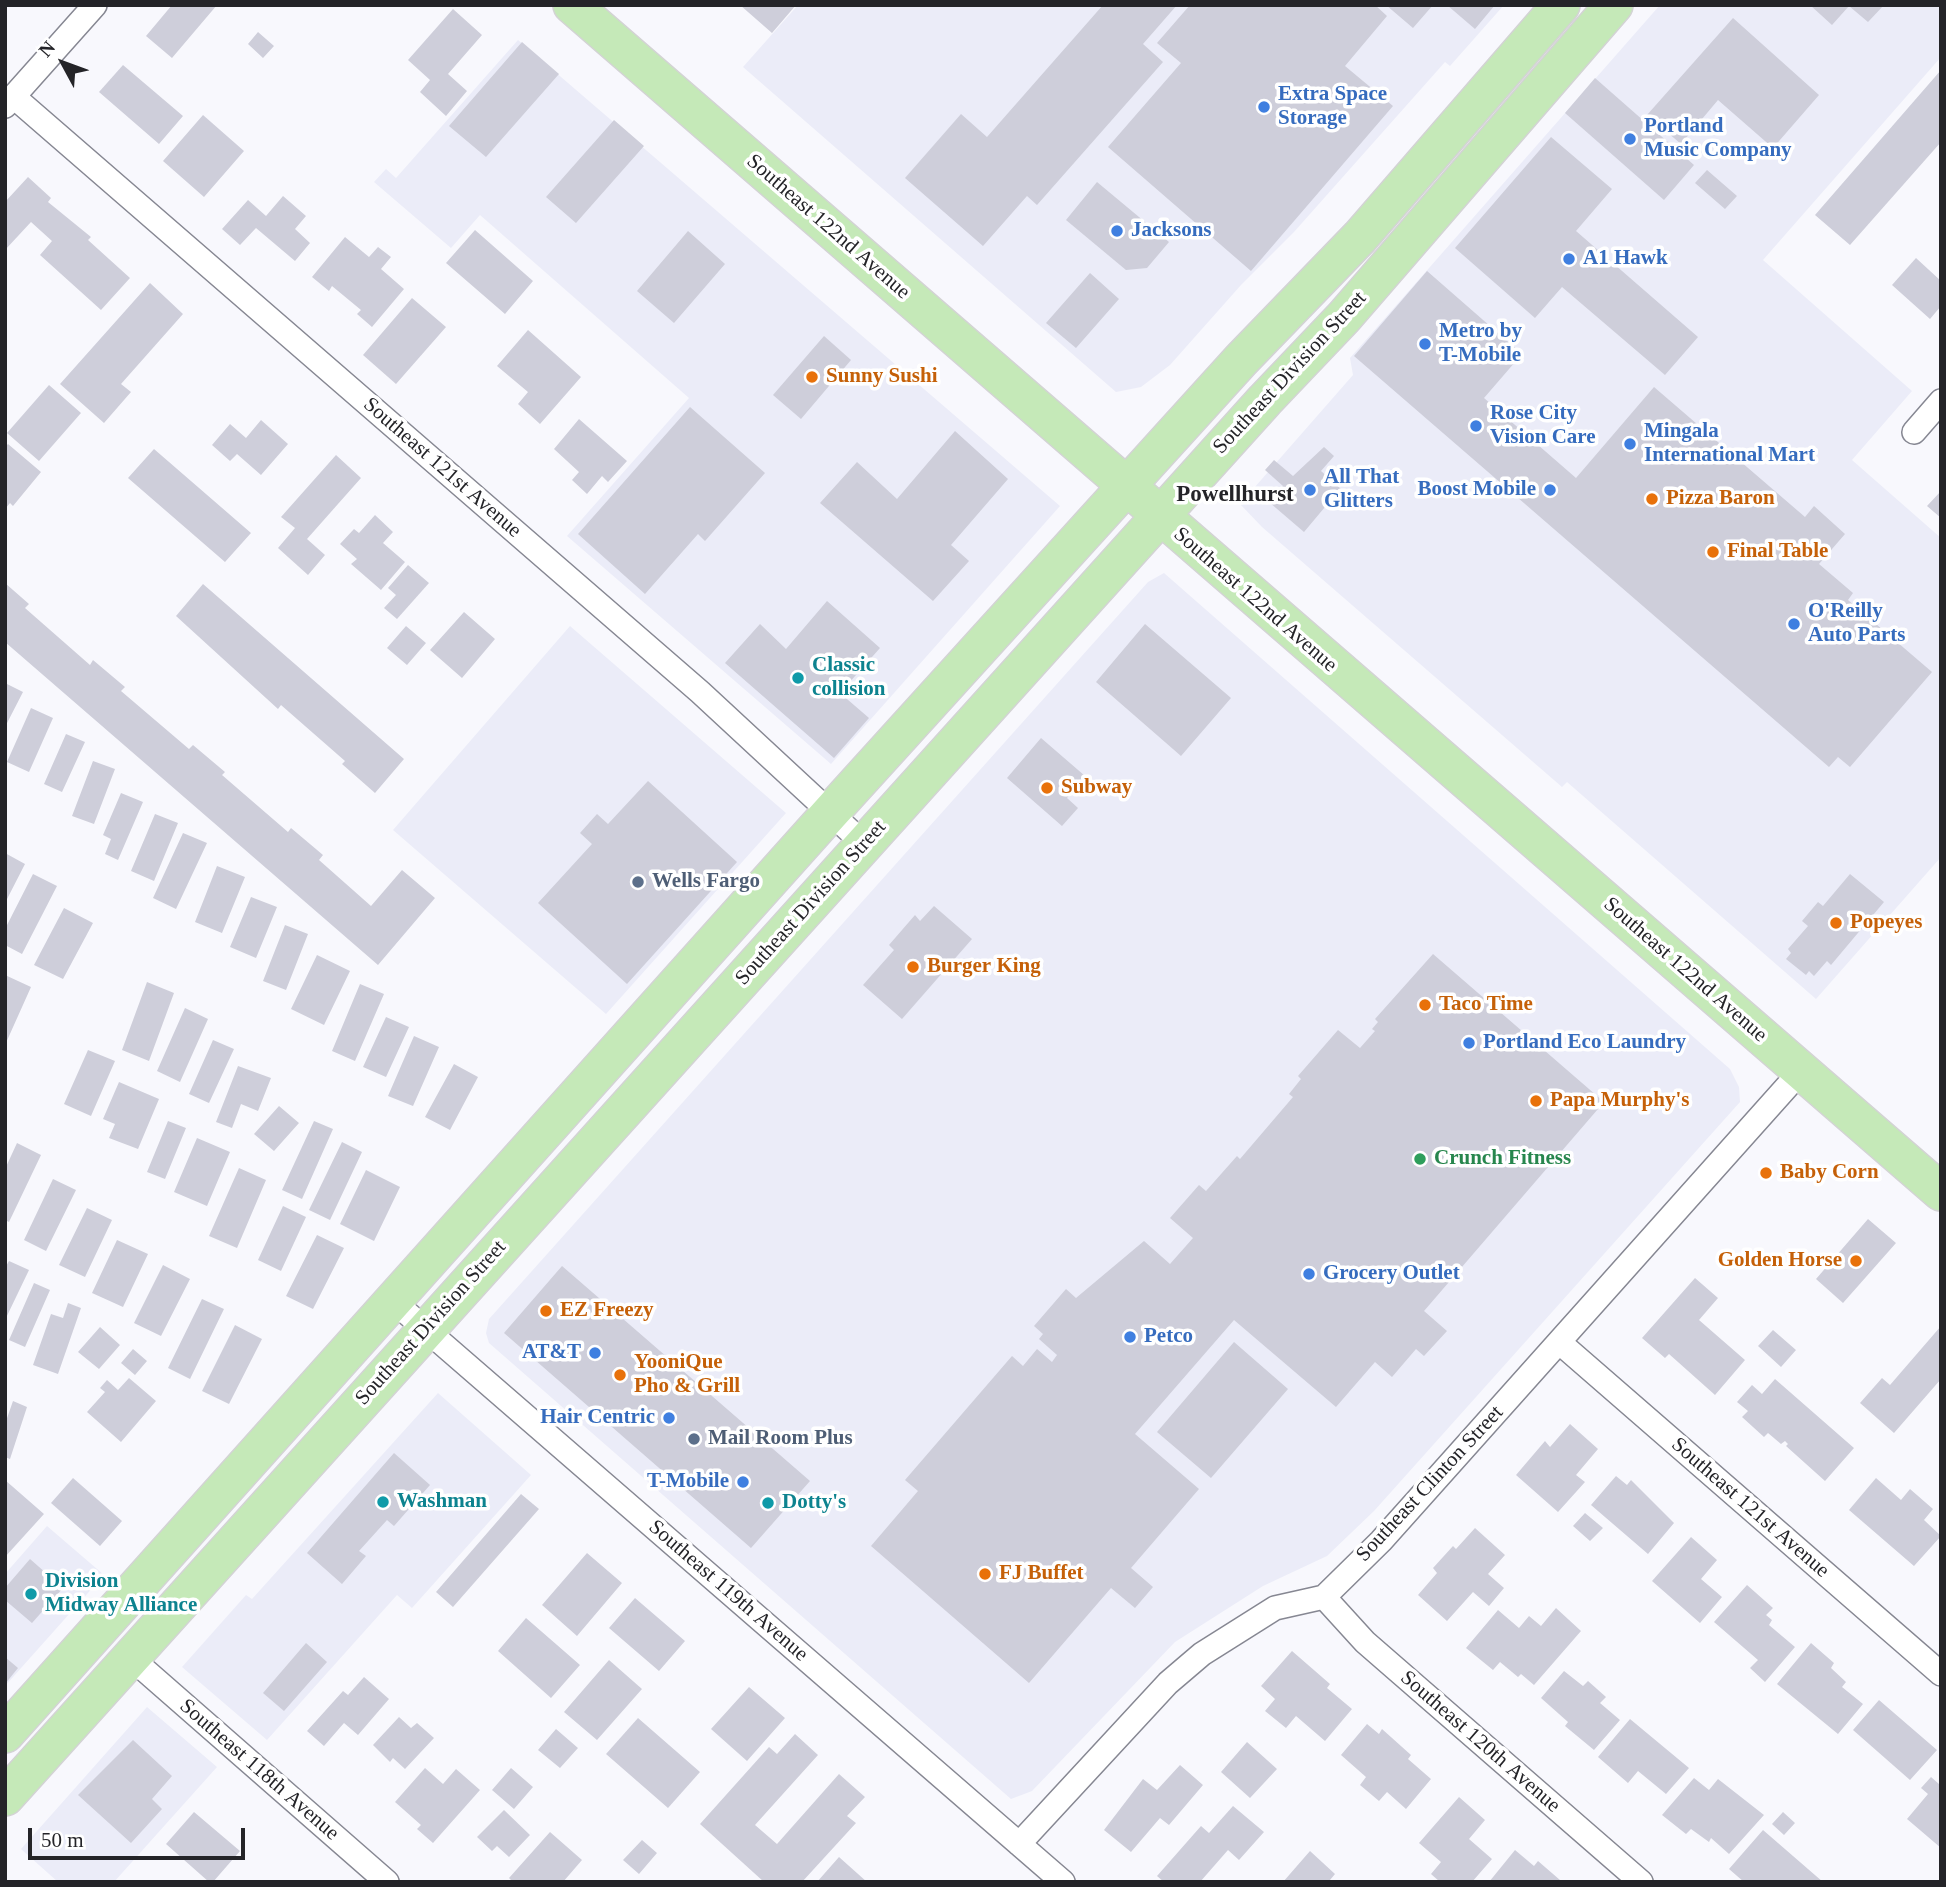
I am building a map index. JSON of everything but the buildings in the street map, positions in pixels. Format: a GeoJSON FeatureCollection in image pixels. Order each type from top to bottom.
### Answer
{"type":"FeatureCollection","features":[{"type":"Feature","properties":{"kind":"main road","name":"Southeast 122nd Avenue"},"geometry":{"type":"LineString","coordinates":[[572,5],[1941,1192]]}},
{"type":"Feature","properties":{"kind":"main road","name":"Southeast Division Street"},"geometry":{"type":"LineString","coordinates":[[5,1734],[830,813],[1128,488],[1241,360],[1360,237],[1561,5]]}},
{"type":"Feature","properties":{"kind":"main road","name":"Southeast Division Street"},"geometry":{"type":"LineString","coordinates":[[5,1797],[864,844],[1344,317],[1593,20],[1614,5]]}},
{"type":"Feature","properties":{"kind":"main road"},"geometry":{"type":"LineString","coordinates":[[249,1526],[260,1497],[319,1421],[325,1396],[320,1383]]}},
{"type":"Feature","properties":{"kind":"street"},"geometry":{"type":"LineString","coordinates":[[9,102],[95,5]]}},
{"type":"Feature","properties":{"kind":"street","name":"Southeast 121st Avenue"},"geometry":{"type":"LineString","coordinates":[[9,102],[700,692],[864,844]]}},
{"type":"Feature","properties":{"kind":"street"},"geometry":{"type":"LineString","coordinates":[[1914,432],[1941,401]]}},
{"type":"Feature","properties":{"kind":"street","name":"Southeast Clinton Street"},"geometry":{"type":"LineString","coordinates":[[1324,1597],[1381,1541],[1801,1071]]}},
{"type":"Feature","properties":{"kind":"street","name":"Southeast 119th Avenue"},"geometry":{"type":"LineString","coordinates":[[394,1301],[1063,1882]]}},
{"type":"Feature","properties":{"kind":"street","name":"Southeast 121st Avenue"},"geometry":{"type":"LineString","coordinates":[[1559,1342],[1941,1674]]}},
{"type":"Feature","properties":{"kind":"street"},"geometry":{"type":"LineString","coordinates":[[1019,1844],[1168,1683],[1202,1654],[1275,1608],[1324,1597]]}},
{"type":"Feature","properties":{"kind":"street","name":"Southeast 120th Avenue"},"geometry":{"type":"LineString","coordinates":[[1324,1597],[1365,1642],[1641,1882]]}},
{"type":"Feature","properties":{"kind":"street","name":"Southeast 118th Avenue"},"geometry":{"type":"LineString","coordinates":[[131,1658],[387,1882]]}},
{"type":"Feature","properties":{"kind":"shaded area"},"geometry":{"type":"Polygon","coordinates":[[[798,5],[1504,5],[1450,66],[1445,62],[1294,232],[1241,285],[1170,365],[1141,387],[1116,392],[743,67],[798,5]]]}},
{"type":"Feature","properties":{"kind":"shaded area"},"geometry":{"type":"Polygon","coordinates":[[[1660,5],[1941,5],[1941,57],[1763,260],[1912,391],[1852,460],[1941,538],[1941,857],[1816,999],[1567,782],[1562,787],[1262,527],[1240,504],[1353,375],[1350,358],[1660,5]]]}},
{"type":"Feature","properties":{"kind":"shaded area"},"geometry":{"type":"Polygon","coordinates":[[[518,40],[1060,506],[831,764],[567,536],[689,398],[480,215],[451,248],[374,182],[386,169],[396,178],[518,40]]]}},
{"type":"Feature","properties":{"kind":"shaded area"},"geometry":{"type":"Polygon","coordinates":[[[1164,573],[1730,1069],[1739,1087],[1740,1102],[1374,1511],[1327,1556],[1263,1586],[1175,1642],[1032,1791],[1011,1799],[489,1343],[486,1333],[489,1319],[1148,582],[1164,573]]]}},
{"type":"Feature","properties":{"kind":"shaded area"},"geometry":{"type":"Polygon","coordinates":[[[570,626],[786,813],[606,1014],[393,830],[570,626]]]}},
{"type":"Feature","properties":{"kind":"shaded area"},"geometry":{"type":"Polygon","coordinates":[[[438,1393],[531,1475],[412,1608],[397,1595],[267,1740],[182,1667],[246,1595],[252,1599],[438,1393]]]}},
{"type":"Feature","properties":{"kind":"shaded area"},"geometry":{"type":"Polygon","coordinates":[[[47,1526],[104,1575],[5,1686],[5,1574],[47,1526]]]}},
{"type":"Feature","properties":{"kind":"shaded area"},"geometry":{"type":"Polygon","coordinates":[[[147,1707],[217,1767],[114,1882],[58,1882],[21,1849],[147,1707]]]}},
{"type":"Feature","properties":{"kind":"place","name":"Extra Space Storage"},"geometry":{"type":"Point","coordinates":[1264,107]}},
{"type":"Feature","properties":{"kind":"place","name":"Portland Music Company"},"geometry":{"type":"Point","coordinates":[1630,139]}},
{"type":"Feature","properties":{"kind":"place","name":"Jacksons"},"geometry":{"type":"Point","coordinates":[1117,231]}},
{"type":"Feature","properties":{"kind":"place","name":"A1 Hawk"},"geometry":{"type":"Point","coordinates":[1569,259]}},
{"type":"Feature","properties":{"kind":"place","name":"Metro by T-Mobile"},"geometry":{"type":"Point","coordinates":[1425,344]}},
{"type":"Feature","properties":{"kind":"place","name":"Sunny Sushi"},"geometry":{"type":"Point","coordinates":[812,377]}},
{"type":"Feature","properties":{"kind":"place","name":"Rose City Vision Care"},"geometry":{"type":"Point","coordinates":[1476,426]}},
{"type":"Feature","properties":{"kind":"place","name":"Mingala International Mart"},"geometry":{"type":"Point","coordinates":[1630,444]}},
{"type":"Feature","properties":{"kind":"place","name":"All That Glitters"},"geometry":{"type":"Point","coordinates":[1310,490]}},
{"type":"Feature","properties":{"kind":"place","name":"Boost Mobile"},"geometry":{"type":"Point","coordinates":[1550,490]}},
{"type":"Feature","properties":{"kind":"place","name":"Pizza Baron"},"geometry":{"type":"Point","coordinates":[1652,499]}},
{"type":"Feature","properties":{"kind":"place","name":"Final Table"},"geometry":{"type":"Point","coordinates":[1713,552]}},
{"type":"Feature","properties":{"kind":"place","name":"O'Reilly Auto Parts"},"geometry":{"type":"Point","coordinates":[1794,624]}},
{"type":"Feature","properties":{"kind":"place","name":"Classic collision"},"geometry":{"type":"Point","coordinates":[798,678]}},
{"type":"Feature","properties":{"kind":"place","name":"Subway"},"geometry":{"type":"Point","coordinates":[1047,788]}},
{"type":"Feature","properties":{"kind":"place","name":"Wells Fargo"},"geometry":{"type":"Point","coordinates":[638,882]}},
{"type":"Feature","properties":{"kind":"place","name":"Popeyes"},"geometry":{"type":"Point","coordinates":[1836,923]}},
{"type":"Feature","properties":{"kind":"place","name":"Burger King"},"geometry":{"type":"Point","coordinates":[913,967]}},
{"type":"Feature","properties":{"kind":"place","name":"Taco Time"},"geometry":{"type":"Point","coordinates":[1425,1005]}},
{"type":"Feature","properties":{"kind":"place","name":"Portland Eco Laundry"},"geometry":{"type":"Point","coordinates":[1469,1043]}},
{"type":"Feature","properties":{"kind":"place","name":"Papa Murphy's"},"geometry":{"type":"Point","coordinates":[1536,1101]}},
{"type":"Feature","properties":{"kind":"place","name":"Crunch Fitness"},"geometry":{"type":"Point","coordinates":[1420,1159]}},
{"type":"Feature","properties":{"kind":"place","name":"Baby Corn"},"geometry":{"type":"Point","coordinates":[1766,1173]}},
{"type":"Feature","properties":{"kind":"place","name":"Golden Horse"},"geometry":{"type":"Point","coordinates":[1856,1261]}},
{"type":"Feature","properties":{"kind":"place","name":"Grocery Outlet"},"geometry":{"type":"Point","coordinates":[1309,1274]}},
{"type":"Feature","properties":{"kind":"place","name":"EZ Freezy"},"geometry":{"type":"Point","coordinates":[546,1311]}},
{"type":"Feature","properties":{"kind":"place","name":"Petco"},"geometry":{"type":"Point","coordinates":[1130,1337]}},
{"type":"Feature","properties":{"kind":"place","name":"AT&T"},"geometry":{"type":"Point","coordinates":[595,1353]}},
{"type":"Feature","properties":{"kind":"place","name":"YooniQue Pho & Grill"},"geometry":{"type":"Point","coordinates":[620,1375]}},
{"type":"Feature","properties":{"kind":"place","name":"Hair Centric"},"geometry":{"type":"Point","coordinates":[669,1418]}},
{"type":"Feature","properties":{"kind":"place","name":"Mail Room Plus"},"geometry":{"type":"Point","coordinates":[694,1439]}},
{"type":"Feature","properties":{"kind":"place","name":"T-Mobile"},"geometry":{"type":"Point","coordinates":[743,1482]}},
{"type":"Feature","properties":{"kind":"place","name":"Washman"},"geometry":{"type":"Point","coordinates":[383,1502]}},
{"type":"Feature","properties":{"kind":"place","name":"Dotty's"},"geometry":{"type":"Point","coordinates":[768,1503]}},
{"type":"Feature","properties":{"kind":"place","name":"FJ Buffet"},"geometry":{"type":"Point","coordinates":[985,1574]}},
{"type":"Feature","properties":{"kind":"place","name":"Division Midway Alliance"},"geometry":{"type":"Point","coordinates":[31,1594]}},
{"type":"Feature","properties":{"kind":"district","name":"Powellhurst"},"geometry":{"type":"Point","coordinates":[1235,495]}}]}
